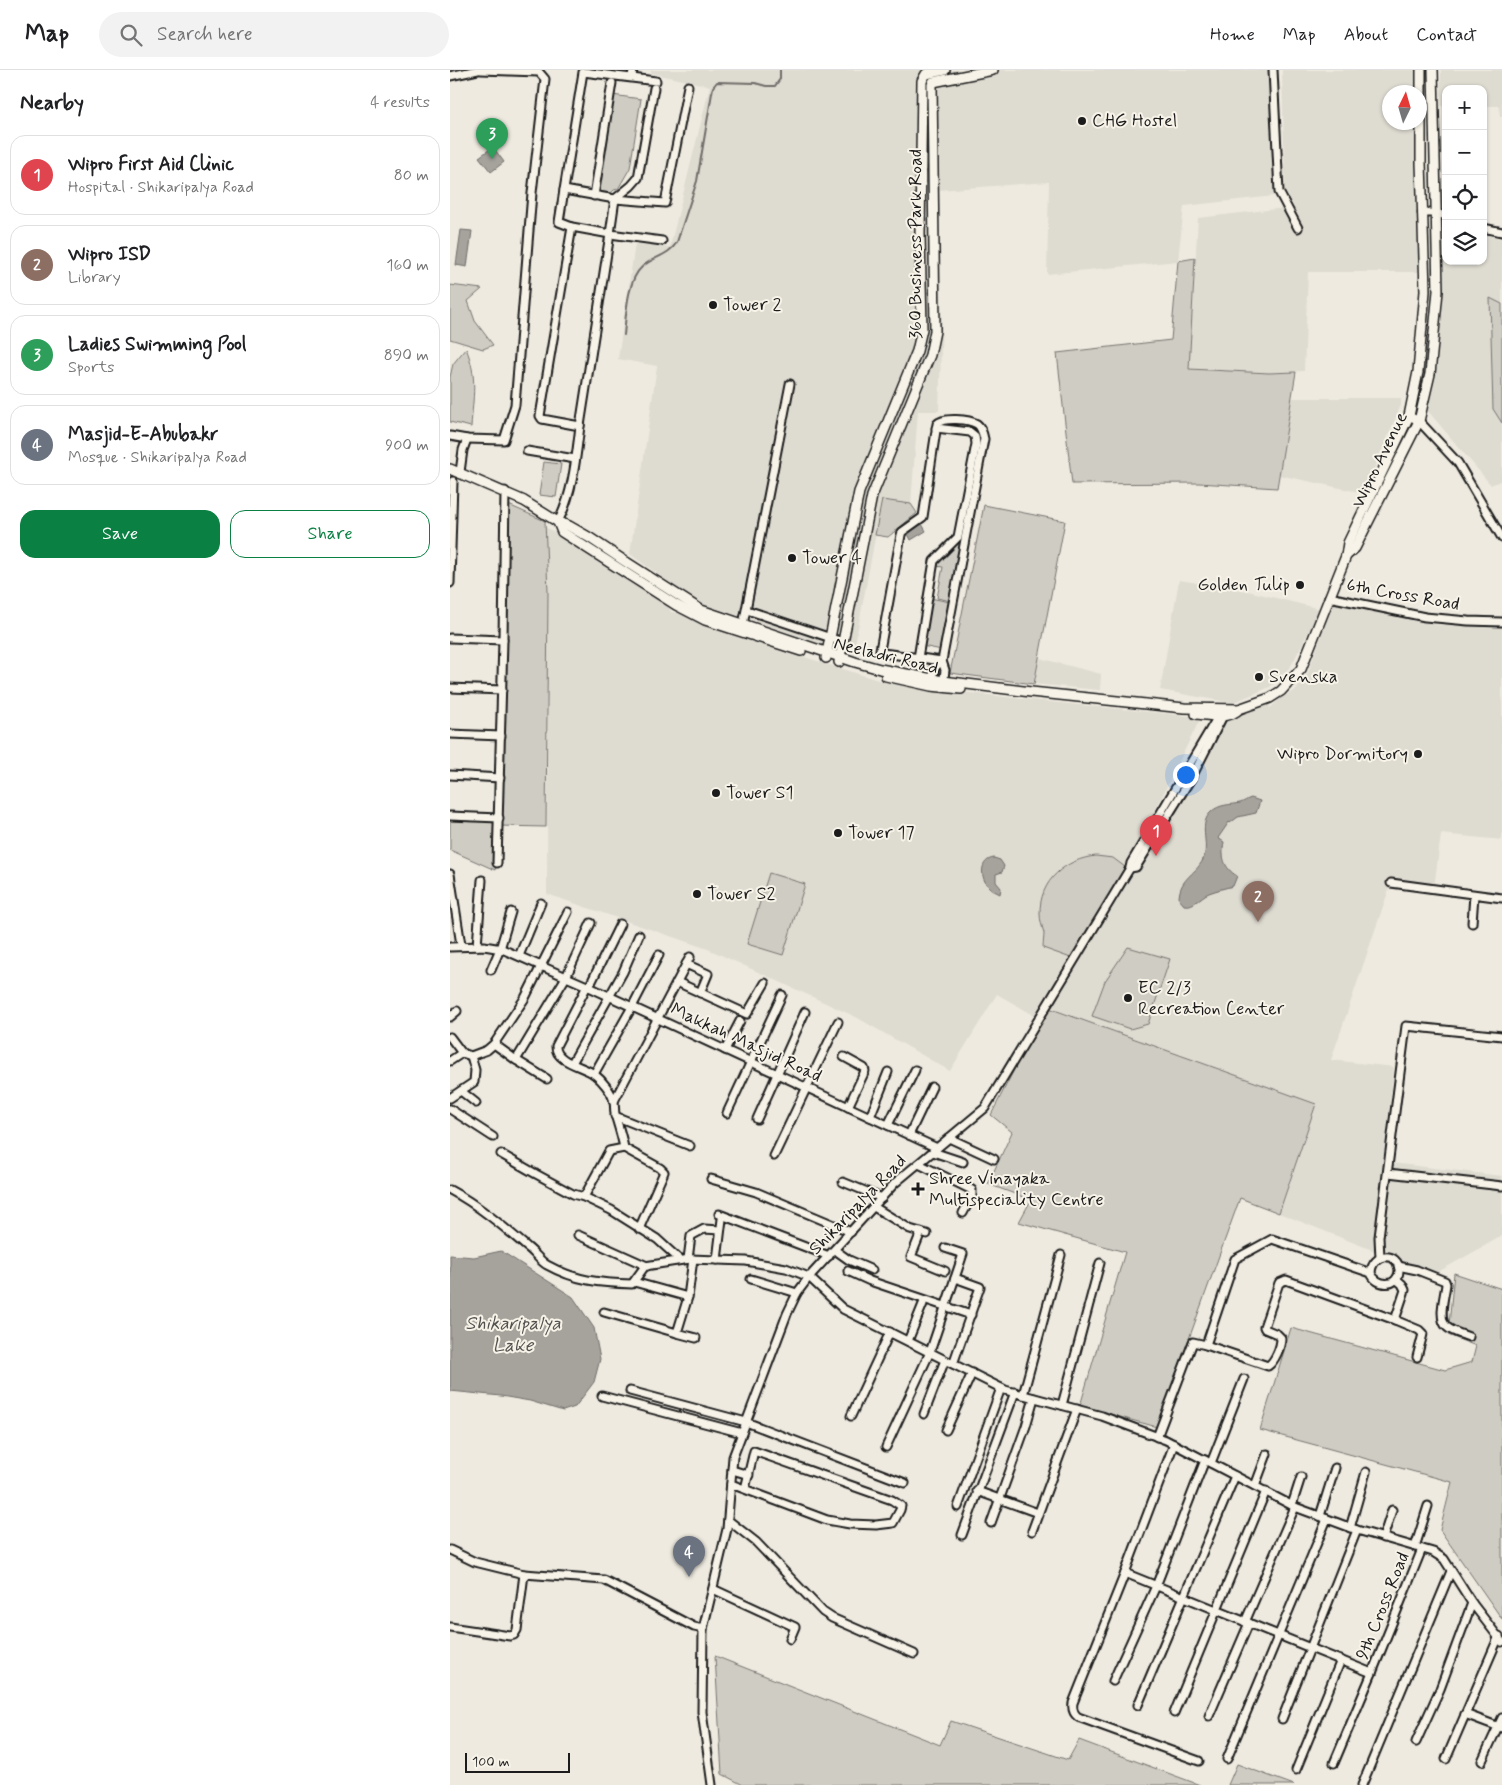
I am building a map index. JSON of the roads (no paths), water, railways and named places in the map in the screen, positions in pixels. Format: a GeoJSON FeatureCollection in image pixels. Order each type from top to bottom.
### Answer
{"type":"FeatureCollection","features":[{"type":"Feature","properties":{"kind":"main road"},"geometry":{"type":"LineString","coordinates":[[928,72],[945,70]]}},
{"type":"Feature","properties":{"kind":"main road"},"geometry":{"type":"LineString","coordinates":[[932,83],[993,70]]}},
{"type":"Feature","properties":{"kind":"main road","name":"Wipro Avenue"},"geometry":{"type":"LineString","coordinates":[[1223,712],[1230,708],[1239,709],[1270,698],[1281,691],[1301,669],[1346,556],[1348,543],[1409,416],[1418,372],[1425,291],[1422,214],[1421,70]]}},
{"type":"Feature","properties":{"kind":"main road","name":"Wipro Avenue"},"geometry":{"type":"LineString","coordinates":[[1346,556],[1355,548],[1419,421],[1430,374],[1438,291],[1433,70]]}},
{"type":"Feature","properties":{"kind":"main road","name":"360 Business Park Road"},"geometry":{"type":"LineString","coordinates":[[826,656],[860,492],[917,351],[922,329],[920,234],[922,88],[924,77],[928,72]]}},
{"type":"Feature","properties":{"kind":"main road","name":"360 Business Park Road"},"geometry":{"type":"LineString","coordinates":[[840,660],[872,496],[930,354],[935,330],[932,83]]}},
{"type":"Feature","properties":{"kind":"main road","name":"Neeladri Road"},"geometry":{"type":"LineString","coordinates":[[450,469],[524,501],[558,522],[562,532],[700,610],[826,656]]}},
{"type":"Feature","properties":{"kind":"main road","name":"Neeladri Road"},"geometry":{"type":"LineString","coordinates":[[614,561],[676,605],[705,620],[840,660],[943,684],[1223,712]]}},
{"type":"Feature","properties":{"kind":"street"},"geometry":{"type":"LineString","coordinates":[[450,76],[479,70],[539,72],[545,79],[532,193],[515,404],[504,440],[467,439],[450,436]]}},
{"type":"Feature","properties":{"kind":"street"},"geometry":{"type":"LineString","coordinates":[[1274,70],[1279,192],[1298,228]]}},
{"type":"Feature","properties":{"kind":"street"},"geometry":{"type":"LineString","coordinates":[[558,522],[565,509],[575,459],[610,234],[615,199],[638,178],[655,84],[633,74],[584,71],[582,73],[559,222],[572,227],[610,234],[662,241]]}},
{"type":"Feature","properties":{"kind":"street"},"geometry":{"type":"LineString","coordinates":[[928,72],[932,83]]}},
{"type":"Feature","properties":{"kind":"street"},"geometry":{"type":"LineString","coordinates":[[594,196],[612,83]]}},
{"type":"Feature","properties":{"kind":"street"},"geometry":{"type":"LineString","coordinates":[[564,190],[615,199],[665,204],[688,86]]}},
{"type":"Feature","properties":{"kind":"street"},"geometry":{"type":"LineString","coordinates":[[1422,214],[1436,213],[1442,215]]}},
{"type":"Feature","properties":{"kind":"street"},"geometry":{"type":"LineString","coordinates":[[572,227],[540,416],[542,419],[580,426]]}},
{"type":"Feature","properties":{"kind":"street"},"geometry":{"type":"LineString","coordinates":[[1487,229],[1502,232]]}},
{"type":"Feature","properties":{"kind":"street"},"geometry":{"type":"LineString","coordinates":[[743,625],[790,384]]}},
{"type":"Feature","properties":{"kind":"street"},"geometry":{"type":"LineString","coordinates":[[1409,416],[1419,421],[1458,463],[1502,538]]}},
{"type":"Feature","properties":{"kind":"street"},"geometry":{"type":"LineString","coordinates":[[942,660],[918,658],[880,650],[901,535],[902,532],[921,520],[925,513],[936,428],[939,421],[946,419],[971,421],[981,431],[984,439],[942,660],[945,670],[943,684]]}},
{"type":"Feature","properties":{"kind":"street"},"geometry":{"type":"LineString","coordinates":[[918,658],[934,561],[958,536],[976,444],[975,436],[970,432],[936,428]]}},
{"type":"Feature","properties":{"kind":"street"},"geometry":{"type":"LineString","coordinates":[[460,472],[463,450],[467,439]]}},
{"type":"Feature","properties":{"kind":"street"},"geometry":{"type":"LineString","coordinates":[[527,451],[575,459]]}},
{"type":"Feature","properties":{"kind":"street"},"geometry":{"type":"LineString","coordinates":[[450,583],[452,480]]}},
{"type":"Feature","properties":{"kind":"street"},"geometry":{"type":"LineString","coordinates":[[497,863],[504,640],[504,491]]}},
{"type":"Feature","properties":{"kind":"street","name":"6th Cross Road"},"geometry":{"type":"LineString","coordinates":[[1330,598],[1425,617],[1502,622]]}},
{"type":"Feature","properties":{"kind":"street"},"geometry":{"type":"LineString","coordinates":[[747,610],[843,642]]}},
{"type":"Feature","properties":{"kind":"street"},"geometry":{"type":"LineString","coordinates":[[450,638],[504,640]]}},
{"type":"Feature","properties":{"kind":"street"},"geometry":{"type":"LineString","coordinates":[[932,682],[934,668],[942,660]]}},
{"type":"Feature","properties":{"kind":"street"},"geometry":{"type":"LineString","coordinates":[[450,688],[502,690]]}},
{"type":"Feature","properties":{"kind":"street","name":"Shikaripalya Road"},"geometry":{"type":"LineString","coordinates":[[712,1785],[702,1712],[703,1629],[727,1529],[733,1457],[787,1314],[797,1293],[809,1277],[895,1183],[985,1108],[1130,868],[1151,828],[1223,712]]}},
{"type":"Feature","properties":{"kind":"street"},"geometry":{"type":"LineString","coordinates":[[450,734],[501,736]]}},
{"type":"Feature","properties":{"kind":"street"},"geometry":{"type":"LineString","coordinates":[[450,775],[500,778]]}},
{"type":"Feature","properties":{"kind":"street"},"geometry":{"type":"LineString","coordinates":[[450,816],[499,818]]}},
{"type":"Feature","properties":{"kind":"street"},"geometry":{"type":"LineString","coordinates":[[450,879],[460,946]]}},
{"type":"Feature","properties":{"kind":"street"},"geometry":{"type":"LineString","coordinates":[[477,946],[482,880]]}},
{"type":"Feature","properties":{"kind":"street"},"geometry":{"type":"LineString","coordinates":[[1391,883],[1502,898]]}},
{"type":"Feature","properties":{"kind":"street"},"geometry":{"type":"LineString","coordinates":[[1472,923],[1474,895]]}},
{"type":"Feature","properties":{"kind":"street"},"geometry":{"type":"LineString","coordinates":[[519,956],[540,903]]}},
{"type":"Feature","properties":{"kind":"street"},"geometry":{"type":"LineString","coordinates":[[491,970],[500,949],[511,912]]}},
{"type":"Feature","properties":{"kind":"street"},"geometry":{"type":"LineString","coordinates":[[450,1037],[462,1053],[471,1056],[487,1050],[494,1044],[524,998],[568,912]]}},
{"type":"Feature","properties":{"kind":"street"},"geometry":{"type":"LineString","coordinates":[[516,1060],[566,977],[591,923]]}},
{"type":"Feature","properties":{"kind":"street"},"geometry":{"type":"LineString","coordinates":[[620,924],[555,1050],[557,1054],[594,1074],[604,1084],[614,1101],[615,1116],[620,1128],[624,1148]]}},
{"type":"Feature","properties":{"kind":"street"},"geometry":{"type":"LineString","coordinates":[[572,1063],[610,997],[639,935]]}},
{"type":"Feature","properties":{"kind":"street","name":"Makkah Masjid Road"},"geometry":{"type":"LineString","coordinates":[[450,947],[477,946],[500,949],[519,956],[909,1134],[935,1150],[962,1162]]}},
{"type":"Feature","properties":{"kind":"street"},"geometry":{"type":"LineString","coordinates":[[594,1074],[632,1008],[659,955]]}},
{"type":"Feature","properties":{"kind":"street"},"geometry":{"type":"LineString","coordinates":[[614,1101],[688,960],[708,974],[700,993]]}},
{"type":"Feature","properties":{"kind":"street"},"geometry":{"type":"LineString","coordinates":[[677,982],[746,1014],[765,983]]}},
{"type":"Feature","properties":{"kind":"street"},"geometry":{"type":"LineString","coordinates":[[727,1113],[782,996]]}},
{"type":"Feature","properties":{"kind":"street"},"geometry":{"type":"LineString","coordinates":[[450,1017],[457,1011]]}},
{"type":"Feature","properties":{"kind":"street"},"geometry":{"type":"LineString","coordinates":[[758,1119],[776,1074],[806,1012]]}},
{"type":"Feature","properties":{"kind":"street"},"geometry":{"type":"LineString","coordinates":[[725,1050],[740,1021]]}},
{"type":"Feature","properties":{"kind":"street"},"geometry":{"type":"LineString","coordinates":[[774,1156],[838,1022]]}},
{"type":"Feature","properties":{"kind":"street"},"geometry":{"type":"LineString","coordinates":[[1380,1258],[1379,1237],[1406,1026],[1502,1036]]}},
{"type":"Feature","properties":{"kind":"street"},"geometry":{"type":"LineString","coordinates":[[494,1044],[547,1079]]}},
{"type":"Feature","properties":{"kind":"street"},"geometry":{"type":"LineString","coordinates":[[450,1061],[462,1053]]}},
{"type":"Feature","properties":{"kind":"street"},"geometry":{"type":"LineString","coordinates":[[450,1098],[474,1082],[476,1078],[471,1056]]}},
{"type":"Feature","properties":{"kind":"street"},"geometry":{"type":"LineString","coordinates":[[844,1057],[864,1068],[865,1071],[848,1107]]}},
{"type":"Feature","properties":{"kind":"street"},"geometry":{"type":"LineString","coordinates":[[888,1125],[914,1070]]}},
{"type":"Feature","properties":{"kind":"street"},"geometry":{"type":"LineString","coordinates":[[870,1117],[888,1072]]}},
{"type":"Feature","properties":{"kind":"street"},"geometry":{"type":"LineString","coordinates":[[909,1134],[932,1087]]}},
{"type":"Feature","properties":{"kind":"street"},"geometry":{"type":"LineString","coordinates":[[461,1090],[476,1103]]}},
{"type":"Feature","properties":{"kind":"street"},"geometry":{"type":"LineString","coordinates":[[450,1109],[493,1137]]}},
{"type":"Feature","properties":{"kind":"street"},"geometry":{"type":"LineString","coordinates":[[615,1116],[690,1146]]}},
{"type":"Feature","properties":{"kind":"street"},"geometry":{"type":"LineString","coordinates":[[949,1138],[994,1159]]}},
{"type":"Feature","properties":{"kind":"street"},"geometry":{"type":"LineString","coordinates":[[584,1197],[609,1152],[624,1148],[660,1168],[664,1172],[639,1229]]}},
{"type":"Feature","properties":{"kind":"street"},"geometry":{"type":"LineString","coordinates":[[501,1154],[573,1194],[584,1197],[610,1210],[687,1259]]}},
{"type":"Feature","properties":{"kind":"street"},"geometry":{"type":"LineString","coordinates":[[919,1164],[972,1190],[972,1196],[964,1213]]}},
{"type":"Feature","properties":{"kind":"street"},"geometry":{"type":"LineString","coordinates":[[1388,1173],[1502,1186]]}},
{"type":"Feature","properties":{"kind":"street"},"geometry":{"type":"LineString","coordinates":[[712,1179],[756,1192],[851,1232]]}},
{"type":"Feature","properties":{"kind":"street"},"geometry":{"type":"LineString","coordinates":[[844,1182],[882,1198]]}},
{"type":"Feature","properties":{"kind":"street"},"geometry":{"type":"LineString","coordinates":[[450,1190],[468,1199],[534,1252],[545,1264],[581,1280],[632,1284],[634,1282],[688,1297]]}},
{"type":"Feature","properties":{"kind":"street"},"geometry":{"type":"LineString","coordinates":[[874,1207],[910,1229],[924,1233],[911,1258],[945,1271]]}},
{"type":"Feature","properties":{"kind":"street"},"geometry":{"type":"LineString","coordinates":[[717,1260],[720,1217],[829,1256]]}},
{"type":"Feature","properties":{"kind":"street"},"geometry":{"type":"LineString","coordinates":[[677,1334],[688,1297],[687,1259],[691,1236],[704,1229],[720,1230]]}},
{"type":"Feature","properties":{"kind":"street"},"geometry":{"type":"LineString","coordinates":[[578,1235],[647,1266]]}},
{"type":"Feature","properties":{"kind":"street"},"geometry":{"type":"LineString","coordinates":[[1206,1345],[1235,1259],[1272,1239],[1371,1273],[1376,1281],[1384,1284],[1389,1284],[1396,1279],[1399,1271],[1393,1259],[1384,1257],[1373,1264],[1371,1273]]}},
{"type":"Feature","properties":{"kind":"street"},"geometry":{"type":"LineString","coordinates":[[886,1446],[930,1352],[956,1278],[963,1254],[945,1248]]}},
{"type":"Feature","properties":{"kind":"street"},"geometry":{"type":"LineString","coordinates":[[835,1250],[844,1257],[872,1270]]}},
{"type":"Feature","properties":{"kind":"street"},"geometry":{"type":"LineString","coordinates":[[1023,1394],[1061,1255]]}},
{"type":"Feature","properties":{"kind":"street"},"geometry":{"type":"LineString","coordinates":[[634,1282],[645,1266],[687,1259],[767,1264],[786,1268],[809,1277],[843,1309],[1001,1388],[1102,1416],[1174,1444],[1294,1506],[1353,1529],[1433,1552],[1444,1559],[1472,1602],[1500,1639],[1446,1759]]}},
{"type":"Feature","properties":{"kind":"street"},"geometry":{"type":"LineString","coordinates":[[1062,1405],[1100,1264]]}},
{"type":"Feature","properties":{"kind":"street"},"geometry":{"type":"LineString","coordinates":[[1398,1266],[1417,1270],[1445,1281],[1443,1322],[1448,1329],[1468,1337]]}},
{"type":"Feature","properties":{"kind":"street"},"geometry":{"type":"LineString","coordinates":[[848,1271],[870,1281],[971,1315]]}},
{"type":"Feature","properties":{"kind":"street"},"geometry":{"type":"LineString","coordinates":[[953,1364],[980,1287],[956,1278]]}},
{"type":"Feature","properties":{"kind":"street"},"geometry":{"type":"LineString","coordinates":[[751,1279],[797,1293]]}},
{"type":"Feature","properties":{"kind":"street"},"geometry":{"type":"LineString","coordinates":[[1395,1320],[1405,1290],[1396,1279]]}},
{"type":"Feature","properties":{"kind":"street"},"geometry":{"type":"LineString","coordinates":[[1157,1437],[1193,1342],[1266,1366],[1271,1364],[1281,1343],[1281,1338],[1277,1334],[1264,1330],[1264,1328],[1279,1283],[1286,1280],[1419,1330],[1423,1334],[1417,1357]]}},
{"type":"Feature","properties":{"kind":"street"},"geometry":{"type":"LineString","coordinates":[[908,1341],[923,1304]]}},
{"type":"Feature","properties":{"kind":"street"},"geometry":{"type":"LineString","coordinates":[[604,1312],[696,1338]]}},
{"type":"Feature","properties":{"kind":"street"},"geometry":{"type":"LineString","coordinates":[[851,1416],[890,1332]]}},
{"type":"Feature","properties":{"kind":"street"},"geometry":{"type":"LineString","coordinates":[[924,1414],[945,1360]]}},
{"type":"Feature","properties":{"kind":"street"},"geometry":{"type":"LineString","coordinates":[[946,1430],[972,1373]]}},
{"type":"Feature","properties":{"kind":"street"},"geometry":{"type":"LineString","coordinates":[[1113,1681],[1156,1586],[1244,1379]]}},
{"type":"Feature","properties":{"kind":"street"},"geometry":{"type":"LineString","coordinates":[[958,1507],[1001,1388]]}},
{"type":"Feature","properties":{"kind":"street"},"geometry":{"type":"LineString","coordinates":[[630,1392],[746,1422],[905,1483]]}},
{"type":"Feature","properties":{"kind":"street"},"geometry":{"type":"LineString","coordinates":[[962,1535],[1015,1392]]}},
{"type":"Feature","properties":{"kind":"street"},"geometry":{"type":"LineString","coordinates":[[602,1396],[742,1433]]}},
{"type":"Feature","properties":{"kind":"street"},"geometry":{"type":"LineString","coordinates":[[991,1523],[1026,1426],[1034,1398]]}},
{"type":"Feature","properties":{"kind":"street"},"geometry":{"type":"LineString","coordinates":[[1032,1531],[1077,1409]]}},
{"type":"Feature","properties":{"kind":"street"},"geometry":{"type":"LineString","coordinates":[[1174,1444],[1125,1573],[1072,1703],[1074,1714],[1078,1718],[1199,1761]]}},
{"type":"Feature","properties":{"kind":"street"},"geometry":{"type":"LineString","coordinates":[[731,1484],[827,1520],[850,1524],[893,1522],[901,1506],[892,1500],[754,1451],[745,1489]]}},
{"type":"Feature","properties":{"kind":"street"},"geometry":{"type":"LineString","coordinates":[[1255,1486],[1267,1454]]}},
{"type":"Feature","properties":{"kind":"street"},"geometry":{"type":"LineString","coordinates":[[1227,1759],[1279,1636],[1323,1517],[1335,1468]]}},
{"type":"Feature","properties":{"kind":"street"},"geometry":{"type":"LineString","coordinates":[[732,1470],[749,1475]]}},
{"type":"Feature","properties":{"kind":"street"},"geometry":{"type":"LineString","coordinates":[[1282,1719],[1353,1529],[1366,1472]]}},
{"type":"Feature","properties":{"kind":"street"},"geometry":{"type":"LineString","coordinates":[[1138,1705],[1236,1476]]}},
{"type":"Feature","properties":{"kind":"street"},"geometry":{"type":"LineString","coordinates":[[1209,1716],[1294,1506],[1301,1477]]}},
{"type":"Feature","properties":{"kind":"street"},"geometry":{"type":"LineString","coordinates":[[977,1491],[1038,1513]]}},
{"type":"Feature","properties":{"kind":"street"},"geometry":{"type":"LineString","coordinates":[[1174,1713],[1266,1491]]}},
{"type":"Feature","properties":{"kind":"street","name":"9th Cross Road"},"geometry":{"type":"LineString","coordinates":[[1334,1763],[1372,1673],[1419,1548],[1428,1506]]}},
{"type":"Feature","properties":{"kind":"street"},"geometry":{"type":"LineString","coordinates":[[1383,1538],[1392,1510]]}},
{"type":"Feature","properties":{"kind":"street"},"geometry":{"type":"LineString","coordinates":[[728,1520],[756,1542],[823,1612],[832,1618],[914,1654]]}},
{"type":"Feature","properties":{"kind":"street"},"geometry":{"type":"LineString","coordinates":[[450,1550],[475,1562],[524,1574],[604,1580],[694,1627],[703,1629]]}},
{"type":"Feature","properties":{"kind":"street"},"geometry":{"type":"LineString","coordinates":[[1362,1785],[1451,1571]]}},
{"type":"Feature","properties":{"kind":"street"},"geometry":{"type":"LineString","coordinates":[[1125,1573],[1372,1673]]}},
{"type":"Feature","properties":{"kind":"street"},"geometry":{"type":"LineString","coordinates":[[450,1626],[510,1636],[514,1635],[517,1630],[524,1574]]}},
{"type":"Feature","properties":{"kind":"street"},"geometry":{"type":"LineString","coordinates":[[713,1589],[795,1627],[790,1639]]}},
{"type":"Feature","properties":{"kind":"street"},"geometry":{"type":"LineString","coordinates":[[1416,1742],[1440,1689],[1472,1602]]}},
{"type":"Feature","properties":{"kind":"street"},"geometry":{"type":"LineString","coordinates":[[1296,1770],[1341,1660]]}},
{"type":"Feature","properties":{"kind":"street"},"geometry":{"type":"LineString","coordinates":[[1465,1714],[1500,1727]]}},
{"type":"Feature","properties":{"kind":"street"},"geometry":{"type":"LineString","coordinates":[[1482,1762],[1500,1727],[1502,1718]]}},
{"type":"Feature","properties":{"kind":"water"},"geometry":{"type":"Polygon","coordinates":[[[493,147],[504,162],[491,172],[479,157],[493,147]]]}},
{"type":"Feature","properties":{"kind":"water"},"geometry":{"type":"Polygon","coordinates":[[[461,230],[472,231],[467,267],[456,265],[461,230]]]}},
{"type":"Feature","properties":{"kind":"water"},"geometry":{"type":"Polygon","coordinates":[[[922,524],[926,531],[911,540],[907,532],[922,524]]]}},
{"type":"Feature","properties":{"kind":"water"},"geometry":{"type":"Polygon","coordinates":[[[1251,798],[1260,801],[1256,813],[1238,817],[1229,822],[1218,838],[1224,842],[1223,857],[1226,866],[1237,876],[1233,886],[1209,893],[1191,905],[1184,905],[1179,899],[1182,886],[1198,868],[1204,857],[1204,828],[1207,817],[1218,808],[1240,803],[1251,798]]]}},
{"type":"Feature","properties":{"kind":"water"},"geometry":{"type":"Polygon","coordinates":[[[989,859],[1000,860],[1004,866],[1002,872],[996,874],[996,882],[1001,888],[1000,894],[986,883],[982,870],[989,859]]]}},
{"type":"Feature","properties":{"kind":"water","name":"Shikaripalya Lake"},"geometry":{"type":"Polygon","coordinates":[[[501,1251],[573,1297],[594,1328],[600,1359],[594,1382],[575,1407],[563,1411],[530,1401],[450,1391],[450,1255],[474,1257],[501,1251]]]}},
{"type":"Feature","properties":{"kind":"waterway"},"geometry":{"type":"LineString","coordinates":[[624,335],[628,299],[633,280],[642,267],[670,250],[677,242],[697,181],[713,87],[717,82],[755,83],[775,86],[780,79],[780,70]]}},
{"type":"Feature","properties":{"kind":"place","name":"CHG Hostel"},"geometry":{"type":"Point","coordinates":[1082,121]}},
{"type":"Feature","properties":{"kind":"place","name":"Ladies Swimming Pool"},"geometry":{"type":"Point","coordinates":[492,159]}},
{"type":"Feature","properties":{"kind":"place","name":"Tower 2"},"geometry":{"type":"Point","coordinates":[713,305]}},
{"type":"Feature","properties":{"kind":"place","name":"Tower 4"},"geometry":{"type":"Point","coordinates":[792,558]}},
{"type":"Feature","properties":{"kind":"place","name":"Golden Tulip"},"geometry":{"type":"Point","coordinates":[1300,585]}},
{"type":"Feature","properties":{"kind":"place","name":"Svenska"},"geometry":{"type":"Point","coordinates":[1259,677]}},
{"type":"Feature","properties":{"kind":"place","name":"Wipro Dormitory"},"geometry":{"type":"Point","coordinates":[1418,754]}},
{"type":"Feature","properties":{"kind":"place","name":"Tower S1"},"geometry":{"type":"Point","coordinates":[716,793]}},
{"type":"Feature","properties":{"kind":"place","name":"Tower 17"},"geometry":{"type":"Point","coordinates":[838,833]}},
{"type":"Feature","properties":{"kind":"place","name":"Wipro First Aid Clinic"},"geometry":{"type":"Point","coordinates":[1156,856]}},
{"type":"Feature","properties":{"kind":"place","name":"Tower S2"},"geometry":{"type":"Point","coordinates":[697,894]}},
{"type":"Feature","properties":{"kind":"place","name":"Wipro ISD"},"geometry":{"type":"Point","coordinates":[1258,922]}},
{"type":"Feature","properties":{"kind":"place","name":"EC 2/3 Recreation Center"},"geometry":{"type":"Point","coordinates":[1128,998]}},
{"type":"Feature","properties":{"kind":"place","name":"Shree Vinayaka Multispeciality Centre"},"geometry":{"type":"Point","coordinates":[918,1189]}},
{"type":"Feature","properties":{"kind":"place","name":"Masjid-E-Abubakr"},"geometry":{"type":"Point","coordinates":[689,1577]}}]}
